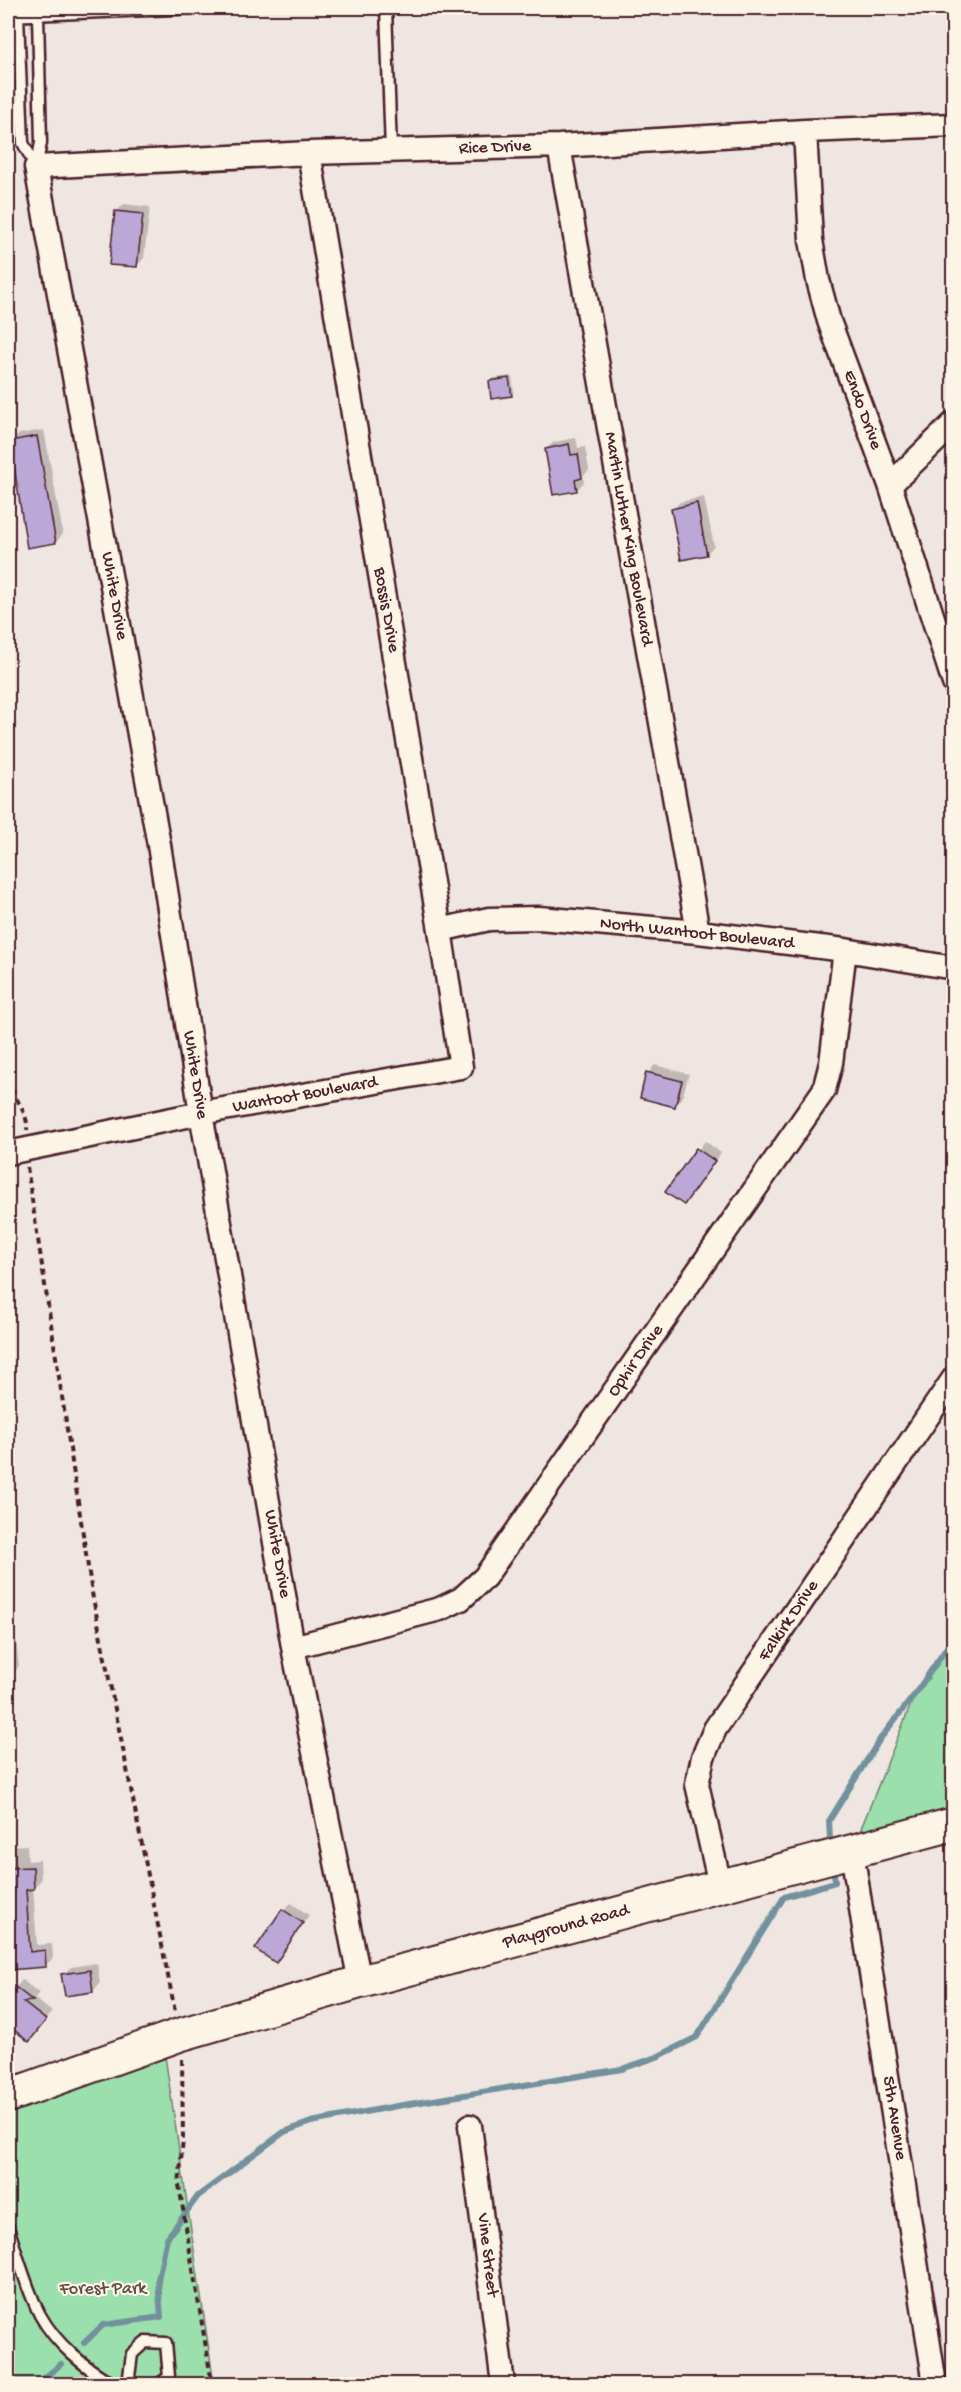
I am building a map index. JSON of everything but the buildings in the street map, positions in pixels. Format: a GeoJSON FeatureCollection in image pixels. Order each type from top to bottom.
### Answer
{"type":"FeatureCollection","features":[{"type":"Feature","properties":{"kind":"main road","name":"Playground Road"},"geometry":{"type":"LineString","coordinates":[[8,2096],[180,2035],[360,1982],[954,1824]]}},
{"type":"Feature","properties":{"kind":"street","name":"Rice Drive"},"geometry":{"type":"LineString","coordinates":[[36,167],[309,153],[559,146],[805,131],[954,125]]}},
{"type":"Feature","properties":{"kind":"street","name":"Endo Drive"},"geometry":{"type":"LineString","coordinates":[[805,131],[811,240],[818,280],[829,321],[890,485],[954,683]]}},
{"type":"Feature","properties":{"kind":"street","name":"Martin Luther King Boulevard"},"geometry":{"type":"LineString","coordinates":[[559,146],[698,932]]}},
{"type":"Feature","properties":{"kind":"street","name":"Bossis Drive"},"geometry":{"type":"LineString","coordinates":[[309,153],[461,1067]]}},
{"type":"Feature","properties":{"kind":"street","name":"White Drive"},"geometry":{"type":"LineString","coordinates":[[36,167],[159,845],[201,1113],[293,1647],[360,1982]]}},
{"type":"Feature","properties":{"kind":"street"},"geometry":{"type":"LineString","coordinates":[[890,485],[954,423]]}},
{"type":"Feature","properties":{"kind":"street","name":"North Wantoot Boulevard"},"geometry":{"type":"LineString","coordinates":[[440,930],[489,919],[539,918],[698,932],[845,950],[954,968]]}},
{"type":"Feature","properties":{"kind":"street","name":"Ophir Drive"},"geometry":{"type":"LineString","coordinates":[[293,1647],[440,1609],[461,1599],[485,1577],[824,1090],[831,1063],[845,950]]}},
{"type":"Feature","properties":{"kind":"street","name":"Wantoot Boulevard"},"geometry":{"type":"LineString","coordinates":[[16,1151],[201,1113],[461,1067]]}},
{"type":"Feature","properties":{"kind":"street","name":"Falkirk Drive"},"geometry":{"type":"LineString","coordinates":[[720,1885],[697,1784],[703,1757],[715,1729],[954,1378]]}},
{"type":"Feature","properties":{"kind":"street","name":"5th Avenue"},"geometry":{"type":"LineString","coordinates":[[852,1851],[935,2385]]}},
{"type":"Feature","properties":{"kind":"street","name":"Vine Street"},"geometry":{"type":"LineString","coordinates":[[470,2126],[503,2385]]}},
{"type":"Feature","properties":{"kind":"lane"},"geometry":{"type":"LineString","coordinates":[[36,167],[23,143],[13,16],[198,8]]}},
{"type":"Feature","properties":{"kind":"lane"},"geometry":{"type":"LineString","coordinates":[[386,8],[391,151]]}},
{"type":"Feature","properties":{"kind":"lane"},"geometry":{"type":"LineString","coordinates":[[36,167],[41,143],[38,15]]}},
{"type":"Feature","properties":{"kind":"lane"},"geometry":{"type":"LineString","coordinates":[[8,2232],[40,2315],[58,2340],[90,2371],[114,2385]]}},
{"type":"Feature","properties":{"kind":"lane"},"geometry":{"type":"LineString","coordinates":[[128,2385],[132,2354],[145,2342],[166,2343],[168,2377],[159,2385]]}},
{"type":"Feature","properties":{"kind":"path"},"geometry":{"type":"LineString","coordinates":[[8,1079],[28,1121],[16,1151],[92,1593],[182,2041],[183,2138],[179,2185],[212,2385]]}},
{"type":"Feature","properties":{"kind":"green space"},"geometry":{"type":"Polygon","coordinates":[[[953,1637],[953,1824],[852,1851],[915,1694],[953,1637]]]}},
{"type":"Feature","properties":{"kind":"green space","name":"Forest Park"},"geometry":{"type":"Polygon","coordinates":[[[165,2056],[214,2384],[8,2384],[8,2112],[165,2056]]]}},
{"type":"Feature","properties":{"kind":"waterway"},"geometry":{"type":"LineString","coordinates":[[830,1839],[829,1821],[880,1739],[915,1694],[954,1637]]}},
{"type":"Feature","properties":{"kind":"waterway"},"geometry":{"type":"LineString","coordinates":[[84,2343],[103,2325],[161,2317],[158,2279],[167,2238],[198,2196],[284,2132],[311,2122],[622,2069],[657,2057],[697,2037],[784,1897],[835,1882],[834,1874]]}},
{"type":"Feature","properties":{"kind":"waterway"},"geometry":{"type":"LineString","coordinates":[[37,2384],[61,2364]]}}]}
